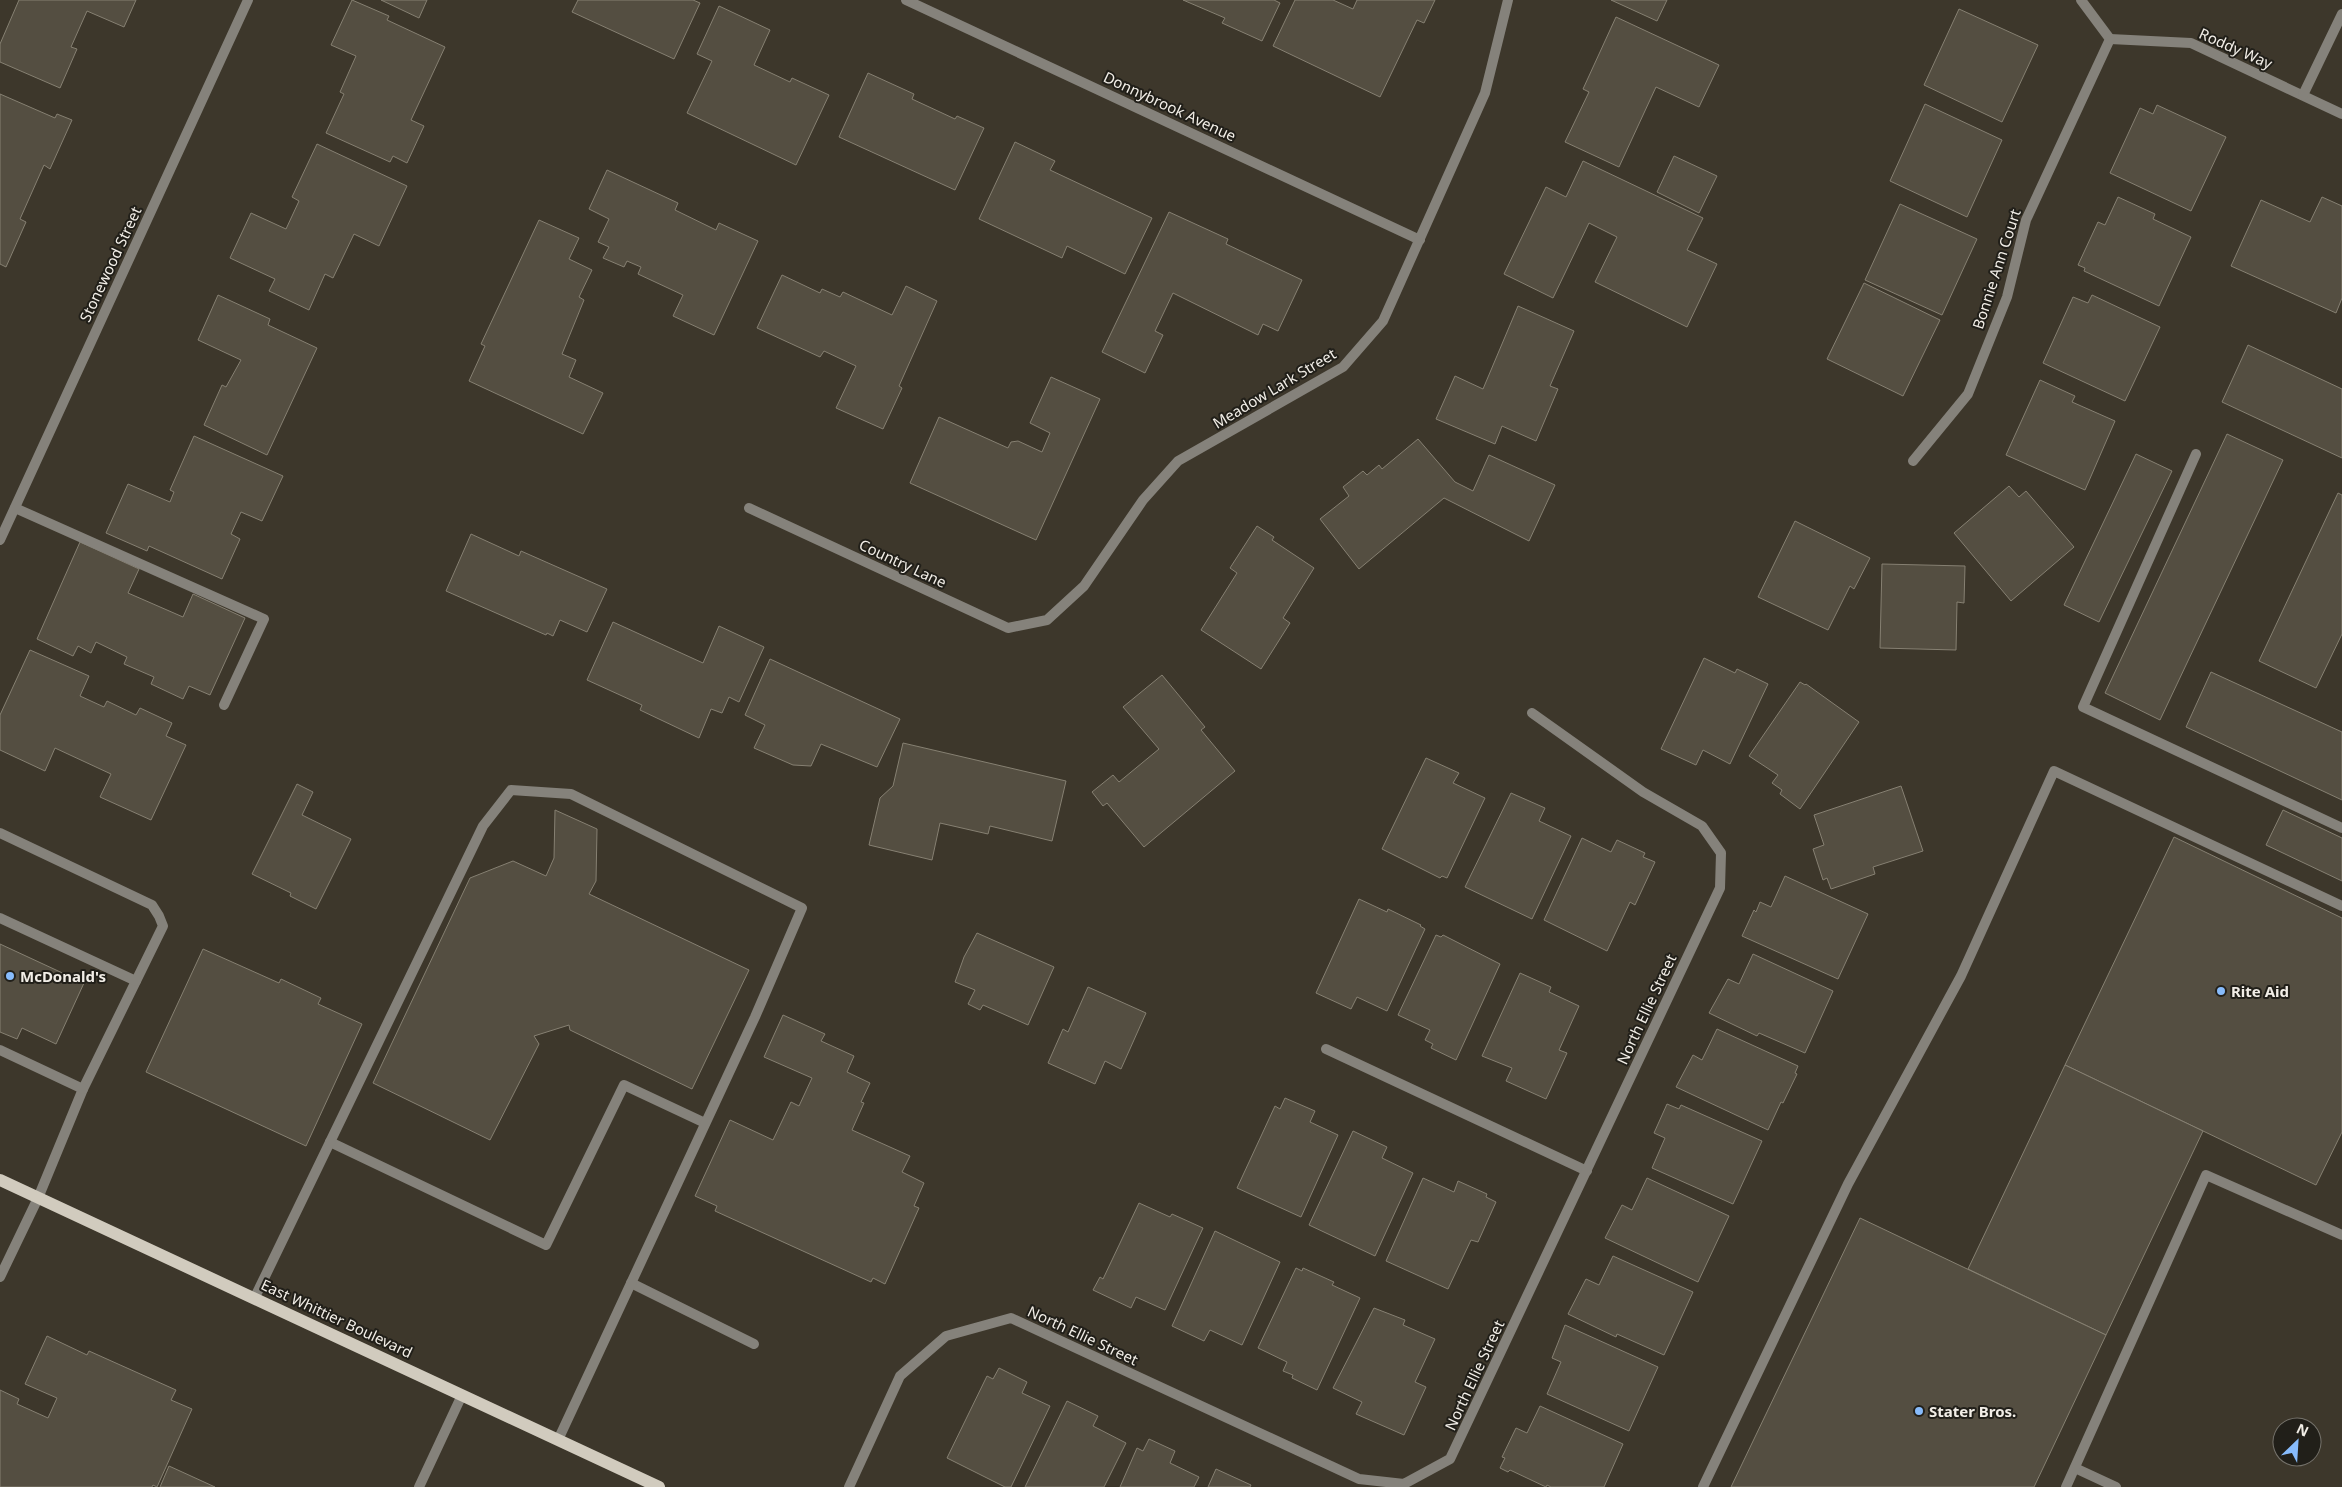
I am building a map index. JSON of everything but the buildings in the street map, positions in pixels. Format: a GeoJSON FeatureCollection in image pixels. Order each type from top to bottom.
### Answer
{"type":"FeatureCollection","features":[{"type":"Feature","properties":{"kind":"main road","name":"East Whittier Boulevard"},"geometry":{"type":"LineString","coordinates":[[0,1180],[256,1297],[659,1487]]}},
{"type":"Feature","properties":{"kind":"street","name":"Stonewood Street"},"geometry":{"type":"LineString","coordinates":[[0,540],[248,0]]}},
{"type":"Feature","properties":{"kind":"street","name":"Donnybrook Avenue"},"geometry":{"type":"LineString","coordinates":[[906,0],[1420,240]]}},
{"type":"Feature","properties":{"kind":"street","name":"Meadow Lark Street"},"geometry":{"type":"LineString","coordinates":[[1047,620],[1084,586],[1143,500],[1178,461],[1342,367],[1383,320],[1486,93],[1508,0]]}},
{"type":"Feature","properties":{"kind":"street"},"geometry":{"type":"LineString","coordinates":[[2081,0],[2110,39]]}},
{"type":"Feature","properties":{"kind":"street"},"geometry":{"type":"LineString","coordinates":[[2302,95],[2342,14]]}},
{"type":"Feature","properties":{"kind":"street","name":"Roddy Way"},"geometry":{"type":"LineString","coordinates":[[2110,39],[2191,43],[2342,114]]}},
{"type":"Feature","properties":{"kind":"street","name":"Bonnie Ann Court"},"geometry":{"type":"LineString","coordinates":[[1913,461],[1968,394],[2006,297],[2026,220],[2110,39]]}},
{"type":"Feature","properties":{"kind":"street"},"geometry":{"type":"LineString","coordinates":[[2196,454],[2083,707],[2342,828]]}},
{"type":"Feature","properties":{"kind":"street"},"geometry":{"type":"LineString","coordinates":[[15,508],[264,619],[224,705]]}},
{"type":"Feature","properties":{"kind":"street","name":"Country Lane"},"geometry":{"type":"LineString","coordinates":[[749,508],[1008,628],[1047,620]]}},
{"type":"Feature","properties":{"kind":"street","name":"North Ellie Street"},"geometry":{"type":"LineString","coordinates":[[849,1487],[900,1376],[946,1336],[1011,1318],[1359,1479],[1404,1484],[1450,1459],[1720,888],[1721,853],[1702,826],[1643,792],[1532,713]]}},
{"type":"Feature","properties":{"kind":"street"},"geometry":{"type":"LineString","coordinates":[[1703,1487],[1848,1184],[1960,976],[2054,771],[2342,906]]}},
{"type":"Feature","properties":{"kind":"street"},"geometry":{"type":"LineString","coordinates":[[256,1297],[483,826],[511,790],[571,794],[802,908],[755,1017],[558,1440]]}},
{"type":"Feature","properties":{"kind":"street"},"geometry":{"type":"LineString","coordinates":[[0,833],[152,905],[163,926],[83,1090],[38,1198],[0,1277]]}},
{"type":"Feature","properties":{"kind":"street"},"geometry":{"type":"LineString","coordinates":[[0,918],[136,981]]}},
{"type":"Feature","properties":{"kind":"street"},"geometry":{"type":"LineString","coordinates":[[1326,1048],[1587,1171]]}},
{"type":"Feature","properties":{"kind":"street"},"geometry":{"type":"LineString","coordinates":[[0,1050],[83,1090]]}},
{"type":"Feature","properties":{"kind":"street"},"geometry":{"type":"LineString","coordinates":[[330,1142],[546,1245],[624,1085],[705,1124]]}},
{"type":"Feature","properties":{"kind":"street"},"geometry":{"type":"LineString","coordinates":[[2066,1487],[2206,1175],[2341,1232]]}},
{"type":"Feature","properties":{"kind":"street"},"geometry":{"type":"LineString","coordinates":[[631,1283],[754,1344]]}},
{"type":"Feature","properties":{"kind":"street"},"geometry":{"type":"LineString","coordinates":[[419,1487],[462,1394]]}},
{"type":"Feature","properties":{"kind":"street"},"geometry":{"type":"LineString","coordinates":[[2075,1468],[2116,1487]]}},
{"type":"Feature","properties":{"kind":"place","name":"McDonald's"},"geometry":{"type":"Point","coordinates":[10,976]}},
{"type":"Feature","properties":{"kind":"place","name":"Rite Aid"},"geometry":{"type":"Point","coordinates":[2221,991]}},
{"type":"Feature","properties":{"kind":"place","name":"Stater Bros."},"geometry":{"type":"Point","coordinates":[1919,1411]}}]}
